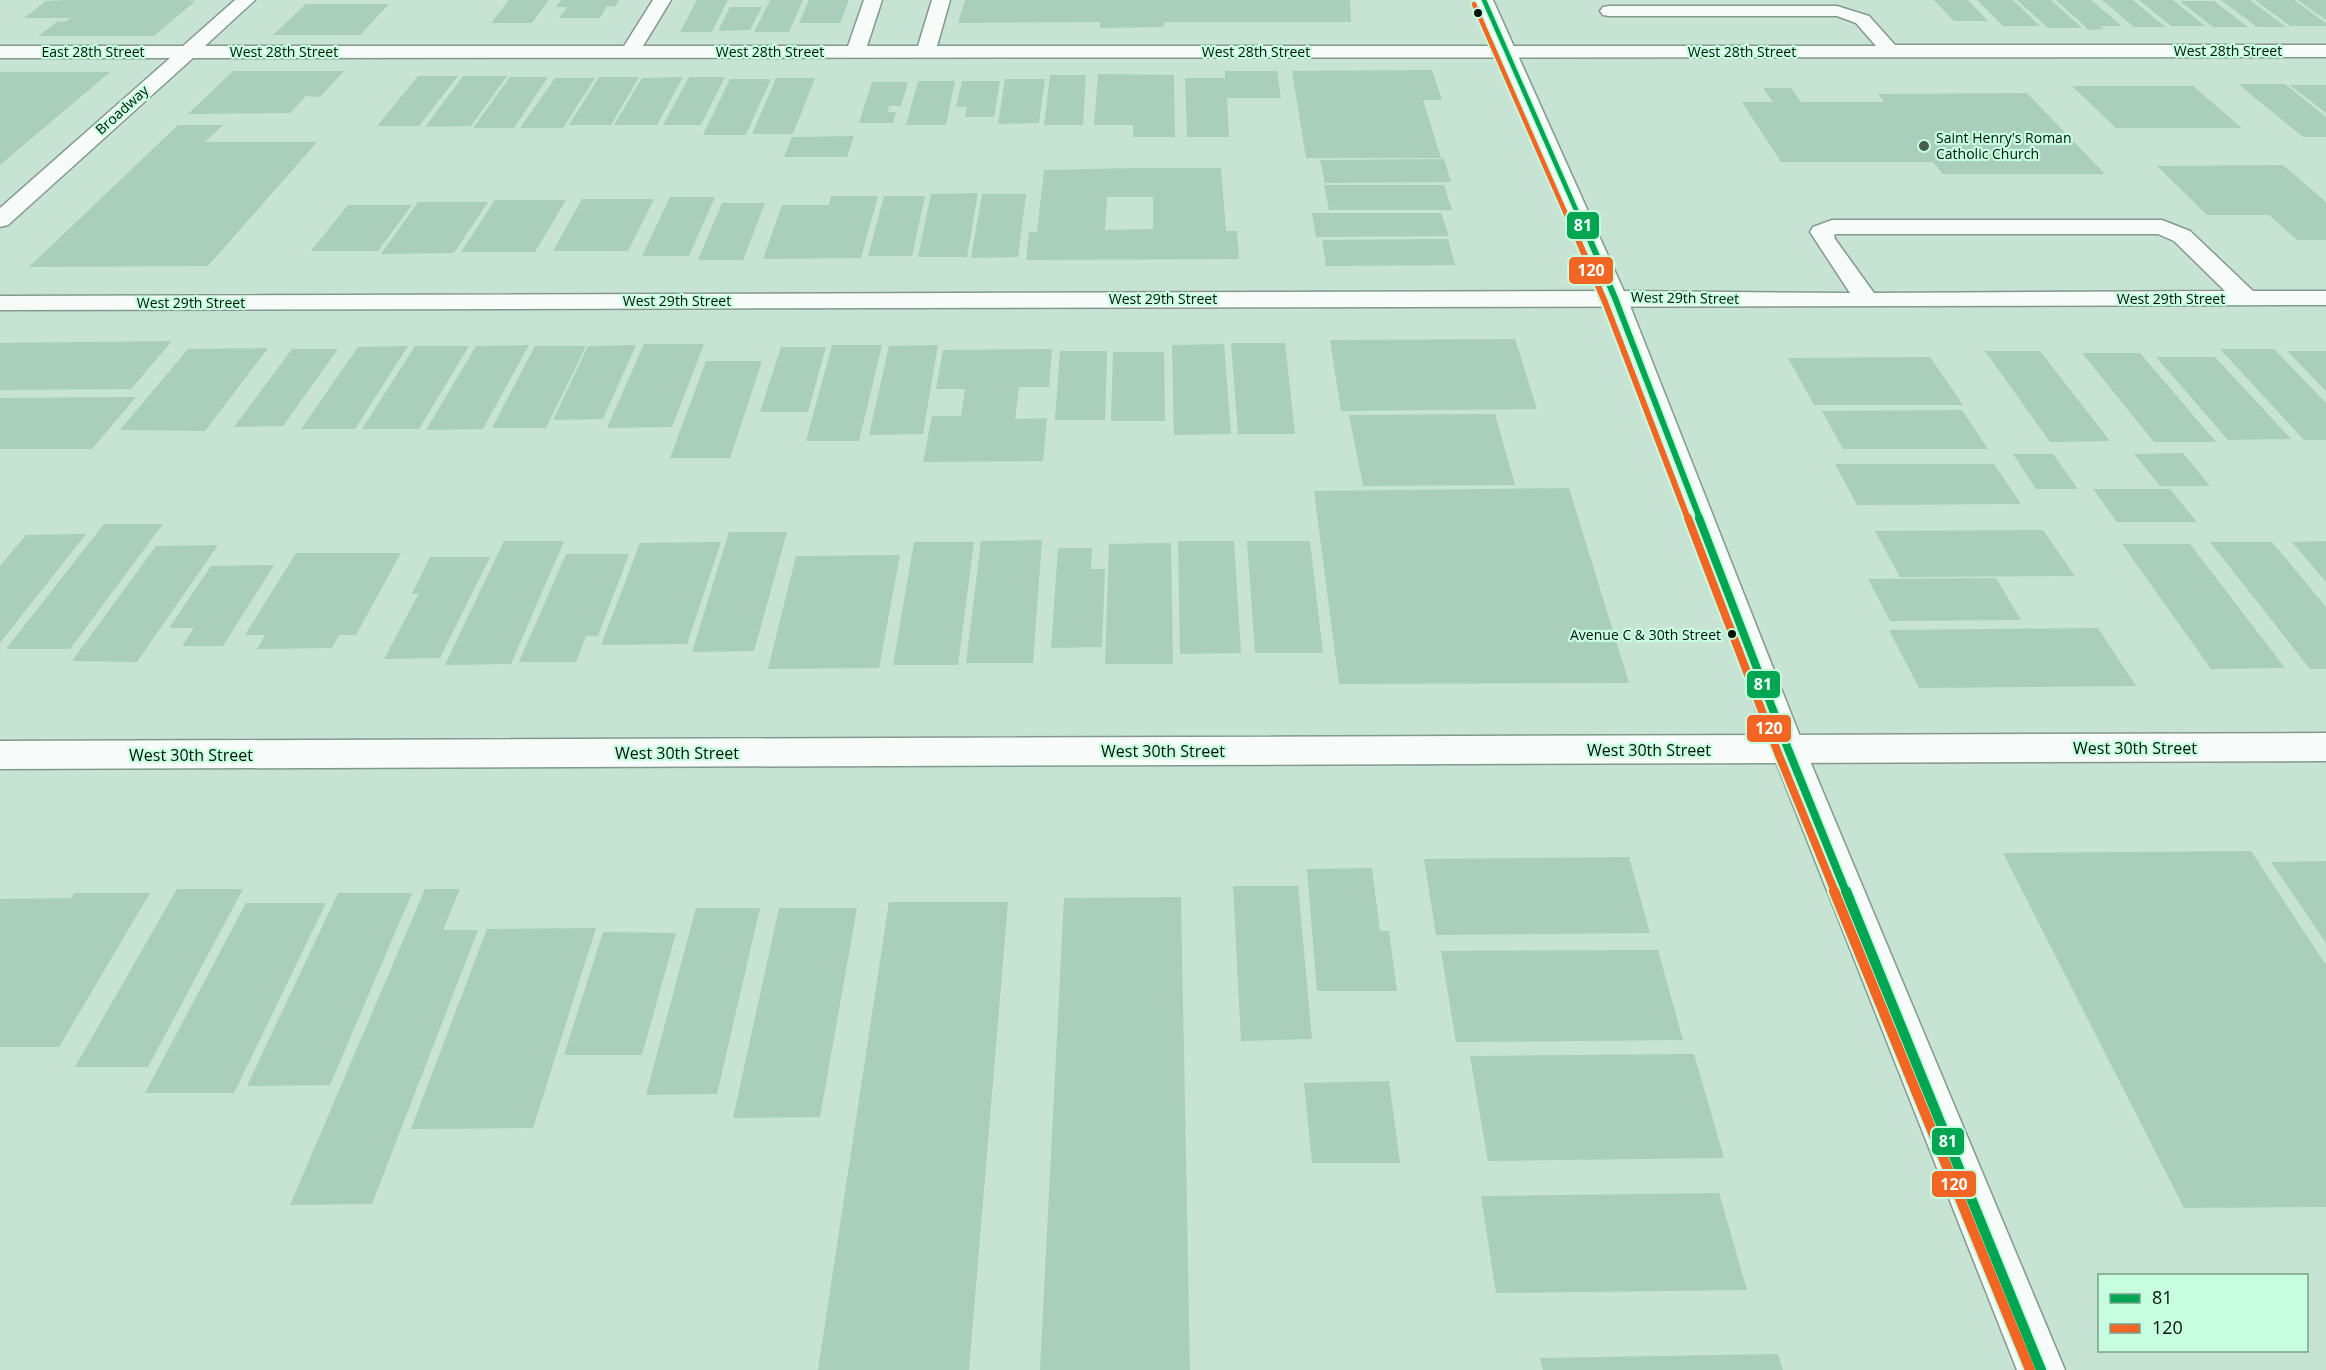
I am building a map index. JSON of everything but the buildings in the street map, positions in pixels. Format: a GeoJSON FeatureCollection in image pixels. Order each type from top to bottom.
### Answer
{"type":"FeatureCollection","features":[{"type":"Feature","properties":{"kind":"street","name":"Broadway"},"geometry":{"type":"LineString","coordinates":[[0,220],[185,52],[246,0]]}},
{"type":"Feature","properties":{"kind":"street"},"geometry":{"type":"LineString","coordinates":[[630,51],[662,0]]}},
{"type":"Feature","properties":{"kind":"street"},"geometry":{"type":"LineString","coordinates":[[855,52],[873,0]]}},
{"type":"Feature","properties":{"kind":"street"},"geometry":{"type":"LineString","coordinates":[[926,52],[941,0]]}},
{"type":"Feature","properties":{"kind":"street"},"geometry":{"type":"LineString","coordinates":[[1484,0],[1615,298],[1788,749],[2041,1370]]}},
{"type":"Feature","properties":{"kind":"street"},"geometry":{"type":"LineString","coordinates":[[1609,11],[1837,11],[1852,13],[1862,16],[1890,52]]}},
{"type":"Feature","properties":{"kind":"street","name":"West 28th Street"},"geometry":{"type":"LineString","coordinates":[[185,52],[2326,51]]}},
{"type":"Feature","properties":{"kind":"street","name":"East 28th Street"},"geometry":{"type":"LineString","coordinates":[[0,52],[185,52]]}},
{"type":"Feature","properties":{"kind":"street"},"geometry":{"type":"LineString","coordinates":[[1867,300],[1821,232],[1832,228],[2162,226],[2181,236],[2246,298]]}},
{"type":"Feature","properties":{"kind":"street","name":"West 29th Street"},"geometry":{"type":"LineString","coordinates":[[0,303],[2326,298]]}},
{"type":"Feature","properties":{"kind":"street","name":"West 30th Street"},"geometry":{"type":"LineString","coordinates":[[0,755],[2326,747]]}},
{"type":"Feature","properties":{"kind":"transit line","name":"81"},"geometry":{"type":"LineString","coordinates":[[1484,0],[1615,298],[1788,749],[2041,1370]]}},
{"type":"Feature","properties":{"kind":"transit line","name":"120"},"geometry":{"type":"LineString","coordinates":[[1474,4],[1605,302],[1778,753],[2030,1370]]}},
{"type":"Feature","properties":{"kind":"place","name":"Saint Henry's Roman Catholic Church"},"geometry":{"type":"Point","coordinates":[1924,146]}},
{"type":"Feature","properties":{"kind":"place","name":"Avenue C & 30th Street"},"geometry":{"type":"Point","coordinates":[1732,634]}}]}
